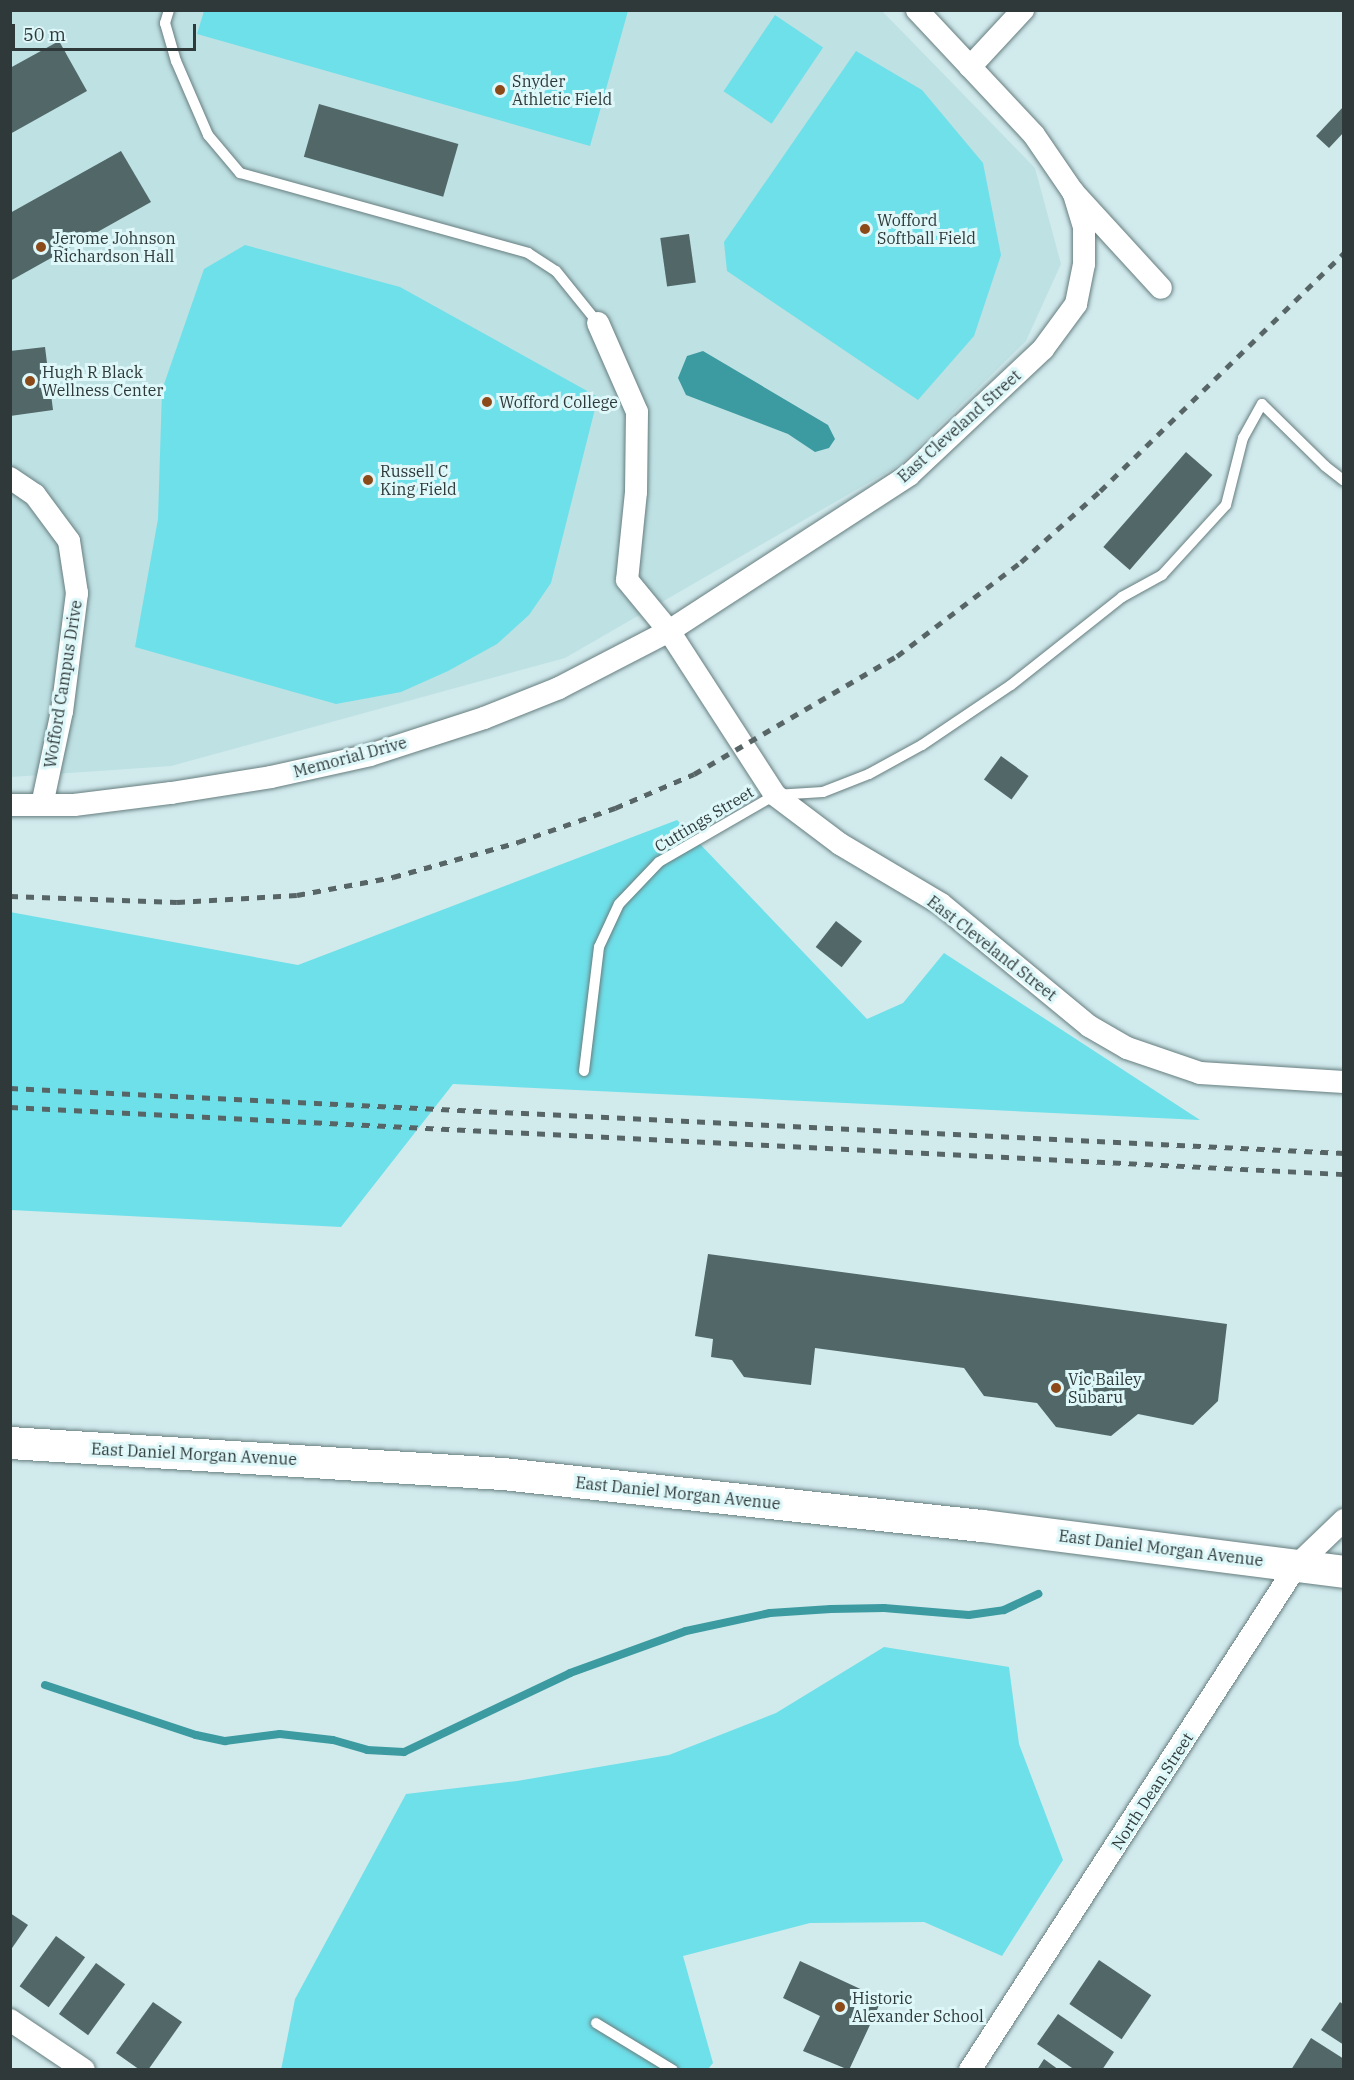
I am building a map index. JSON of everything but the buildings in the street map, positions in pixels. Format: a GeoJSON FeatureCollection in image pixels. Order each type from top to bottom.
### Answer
{"type":"FeatureCollection","features":[{"type":"Feature","properties":{"kind":"main road","name":"East Daniel Morgan Avenue"},"geometry":{"type":"LineString","coordinates":[[10,1443],[503,1474],[982,1526],[1344,1572]]}},
{"type":"Feature","properties":{"kind":"street","name":"East Cleveland Street"},"geometry":{"type":"LineString","coordinates":[[917,10],[1034,135],[1073,192],[1161,288]]}},
{"type":"Feature","properties":{"kind":"street"},"geometry":{"type":"LineString","coordinates":[[970,67],[1023,10]]}},
{"type":"Feature","properties":{"kind":"street","name":"East Cleveland Street"},"geometry":{"type":"LineString","coordinates":[[669,631],[909,475],[1043,349],[1076,304],[1084,264],[1084,227],[1073,192]]}},
{"type":"Feature","properties":{"kind":"street","name":"East Cleveland Street"},"geometry":{"type":"LineString","coordinates":[[598,323],[638,412],[636,492],[627,580],[669,631],[775,795],[840,844],[941,904],[1089,1026],[1127,1048],[1200,1073],[1344,1082]]}},
{"type":"Feature","properties":{"kind":"street","name":"Wofford Campus Drive"},"geometry":{"type":"LineString","coordinates":[[10,478],[35,495],[69,541],[77,593],[62,711],[42,805]]}},
{"type":"Feature","properties":{"kind":"street","name":"Memorial Drive"},"geometry":{"type":"LineString","coordinates":[[10,805],[74,805],[171,793],[271,777],[370,755],[484,718],[559,688],[669,631]]}},
{"type":"Feature","properties":{"kind":"street","name":"North Dean Street"},"geometry":{"type":"LineString","coordinates":[[970,2070],[1297,1565],[1344,1520]]}},
{"type":"Feature","properties":{"kind":"street"},"geometry":{"type":"LineString","coordinates":[[10,2020],[84,2070]]}},
{"type":"Feature","properties":{"kind":"lane"},"geometry":{"type":"LineString","coordinates":[[169,10],[165,23],[176,61],[208,135],[240,173],[528,253],[556,271],[598,323]]}},
{"type":"Feature","properties":{"kind":"lane"},"geometry":{"type":"LineString","coordinates":[[775,795],[823,792],[869,774],[922,745],[1011,685],[1122,597],[1162,575],[1226,506],[1243,438],[1262,404],[1325,466],[1344,481]]}},
{"type":"Feature","properties":{"kind":"lane","name":"Cuttings Street"},"geometry":{"type":"LineString","coordinates":[[584,1071],[599,948],[619,904],[659,862],[775,795]]}},
{"type":"Feature","properties":{"kind":"lane"},"geometry":{"type":"LineString","coordinates":[[596,2023],[673,2070]]}},
{"type":"Feature","properties":{"kind":"shaded area","name":"Snyder Athletic Field"},"geometry":{"type":"Polygon","coordinates":[[[204,10],[628,11],[590,146],[197,34],[204,10]]]}},
{"type":"Feature","properties":{"kind":"shaded area","name":"Wofford College"},"geometry":{"type":"Polygon","coordinates":[[[11,11],[882,11],[1035,168],[1061,264],[1026,341],[901,464],[565,658],[171,766],[11,777],[11,11]]]}},
{"type":"Feature","properties":{"kind":"shaded area"},"geometry":{"type":"Polygon","coordinates":[[[775,15],[823,47],[772,124],[724,91],[775,15]]]}},
{"type":"Feature","properties":{"kind":"shaded area","name":"Wofford Softball Field"},"geometry":{"type":"Polygon","coordinates":[[[856,51],[922,90],[983,163],[1001,255],[974,336],[918,400],[727,271],[724,242],[856,51]]]}},
{"type":"Feature","properties":{"kind":"shaded area","name":"Russell C King Field"},"geometry":{"type":"Polygon","coordinates":[[[245,245],[400,287],[598,397],[551,583],[529,615],[497,644],[448,671],[401,692],[336,704],[135,647],[158,519],[162,390],[204,269],[245,245]]]}},
{"type":"Feature","properties":{"kind":"shaded area"},"geometry":{"type":"Polygon","coordinates":[[[703,351],[828,425],[835,439],[829,448],[815,452],[788,434],[686,395],[678,378],[687,356],[703,351]]]}},
{"type":"Feature","properties":{"kind":"shaded area"},"geometry":{"type":"Polygon","coordinates":[[[677,820],[867,1019],[903,1003],[944,953],[1200,1120],[453,1084],[341,1227],[11,1210],[10,912],[298,965],[677,820]]]}},
{"type":"Feature","properties":{"kind":"shaded area"},"geometry":{"type":"Polygon","coordinates":[[[884,1647],[1009,1667],[1019,1744],[1063,1860],[1002,1956],[924,1922],[810,1923],[683,1956],[713,2063],[708,2069],[281,2070],[295,1999],[406,1794],[517,1781],[669,1755],[776,1713],[884,1647]]]}},
{"type":"Feature","properties":{"kind":"waterway"},"geometry":{"type":"LineString","coordinates":[[45,1685],[196,1735],[225,1741],[280,1734],[333,1740],[367,1750],[404,1752],[570,1673],[686,1631],[770,1613],[831,1609],[884,1608],[969,1615],[1004,1610],[1038,1594]]}},
{"type":"Feature","properties":{"kind":"railway"},"geometry":{"type":"LineString","coordinates":[[10,896],[177,902],[297,895],[393,877],[518,842],[615,808],[694,774],[897,656],[1021,562],[1100,491],[1344,253]]}},
{"type":"Feature","properties":{"kind":"railway"},"geometry":{"type":"LineString","coordinates":[[10,1088],[1344,1153]]}},
{"type":"Feature","properties":{"kind":"railway"},"geometry":{"type":"LineString","coordinates":[[10,1107],[1344,1174]]}},
{"type":"Feature","properties":{"kind":"place","name":"Snyder Athletic Field"},"geometry":{"type":"Point","coordinates":[500,90]}},
{"type":"Feature","properties":{"kind":"place","name":"Wofford Softball Field"},"geometry":{"type":"Point","coordinates":[865,229]}},
{"type":"Feature","properties":{"kind":"place","name":"Jerome Johnson Richardson Hall"},"geometry":{"type":"Point","coordinates":[41,247]}},
{"type":"Feature","properties":{"kind":"place","name":"Hugh R Black Wellness Center"},"geometry":{"type":"Point","coordinates":[30,381]}},
{"type":"Feature","properties":{"kind":"place","name":"Wofford College"},"geometry":{"type":"Point","coordinates":[487,402]}},
{"type":"Feature","properties":{"kind":"place","name":"Russell C King Field"},"geometry":{"type":"Point","coordinates":[368,480]}},
{"type":"Feature","properties":{"kind":"place","name":"Vic Bailey Subaru"},"geometry":{"type":"Point","coordinates":[1056,1388]}},
{"type":"Feature","properties":{"kind":"place","name":"Historic Alexander School"},"geometry":{"type":"Point","coordinates":[840,2007]}}]}
